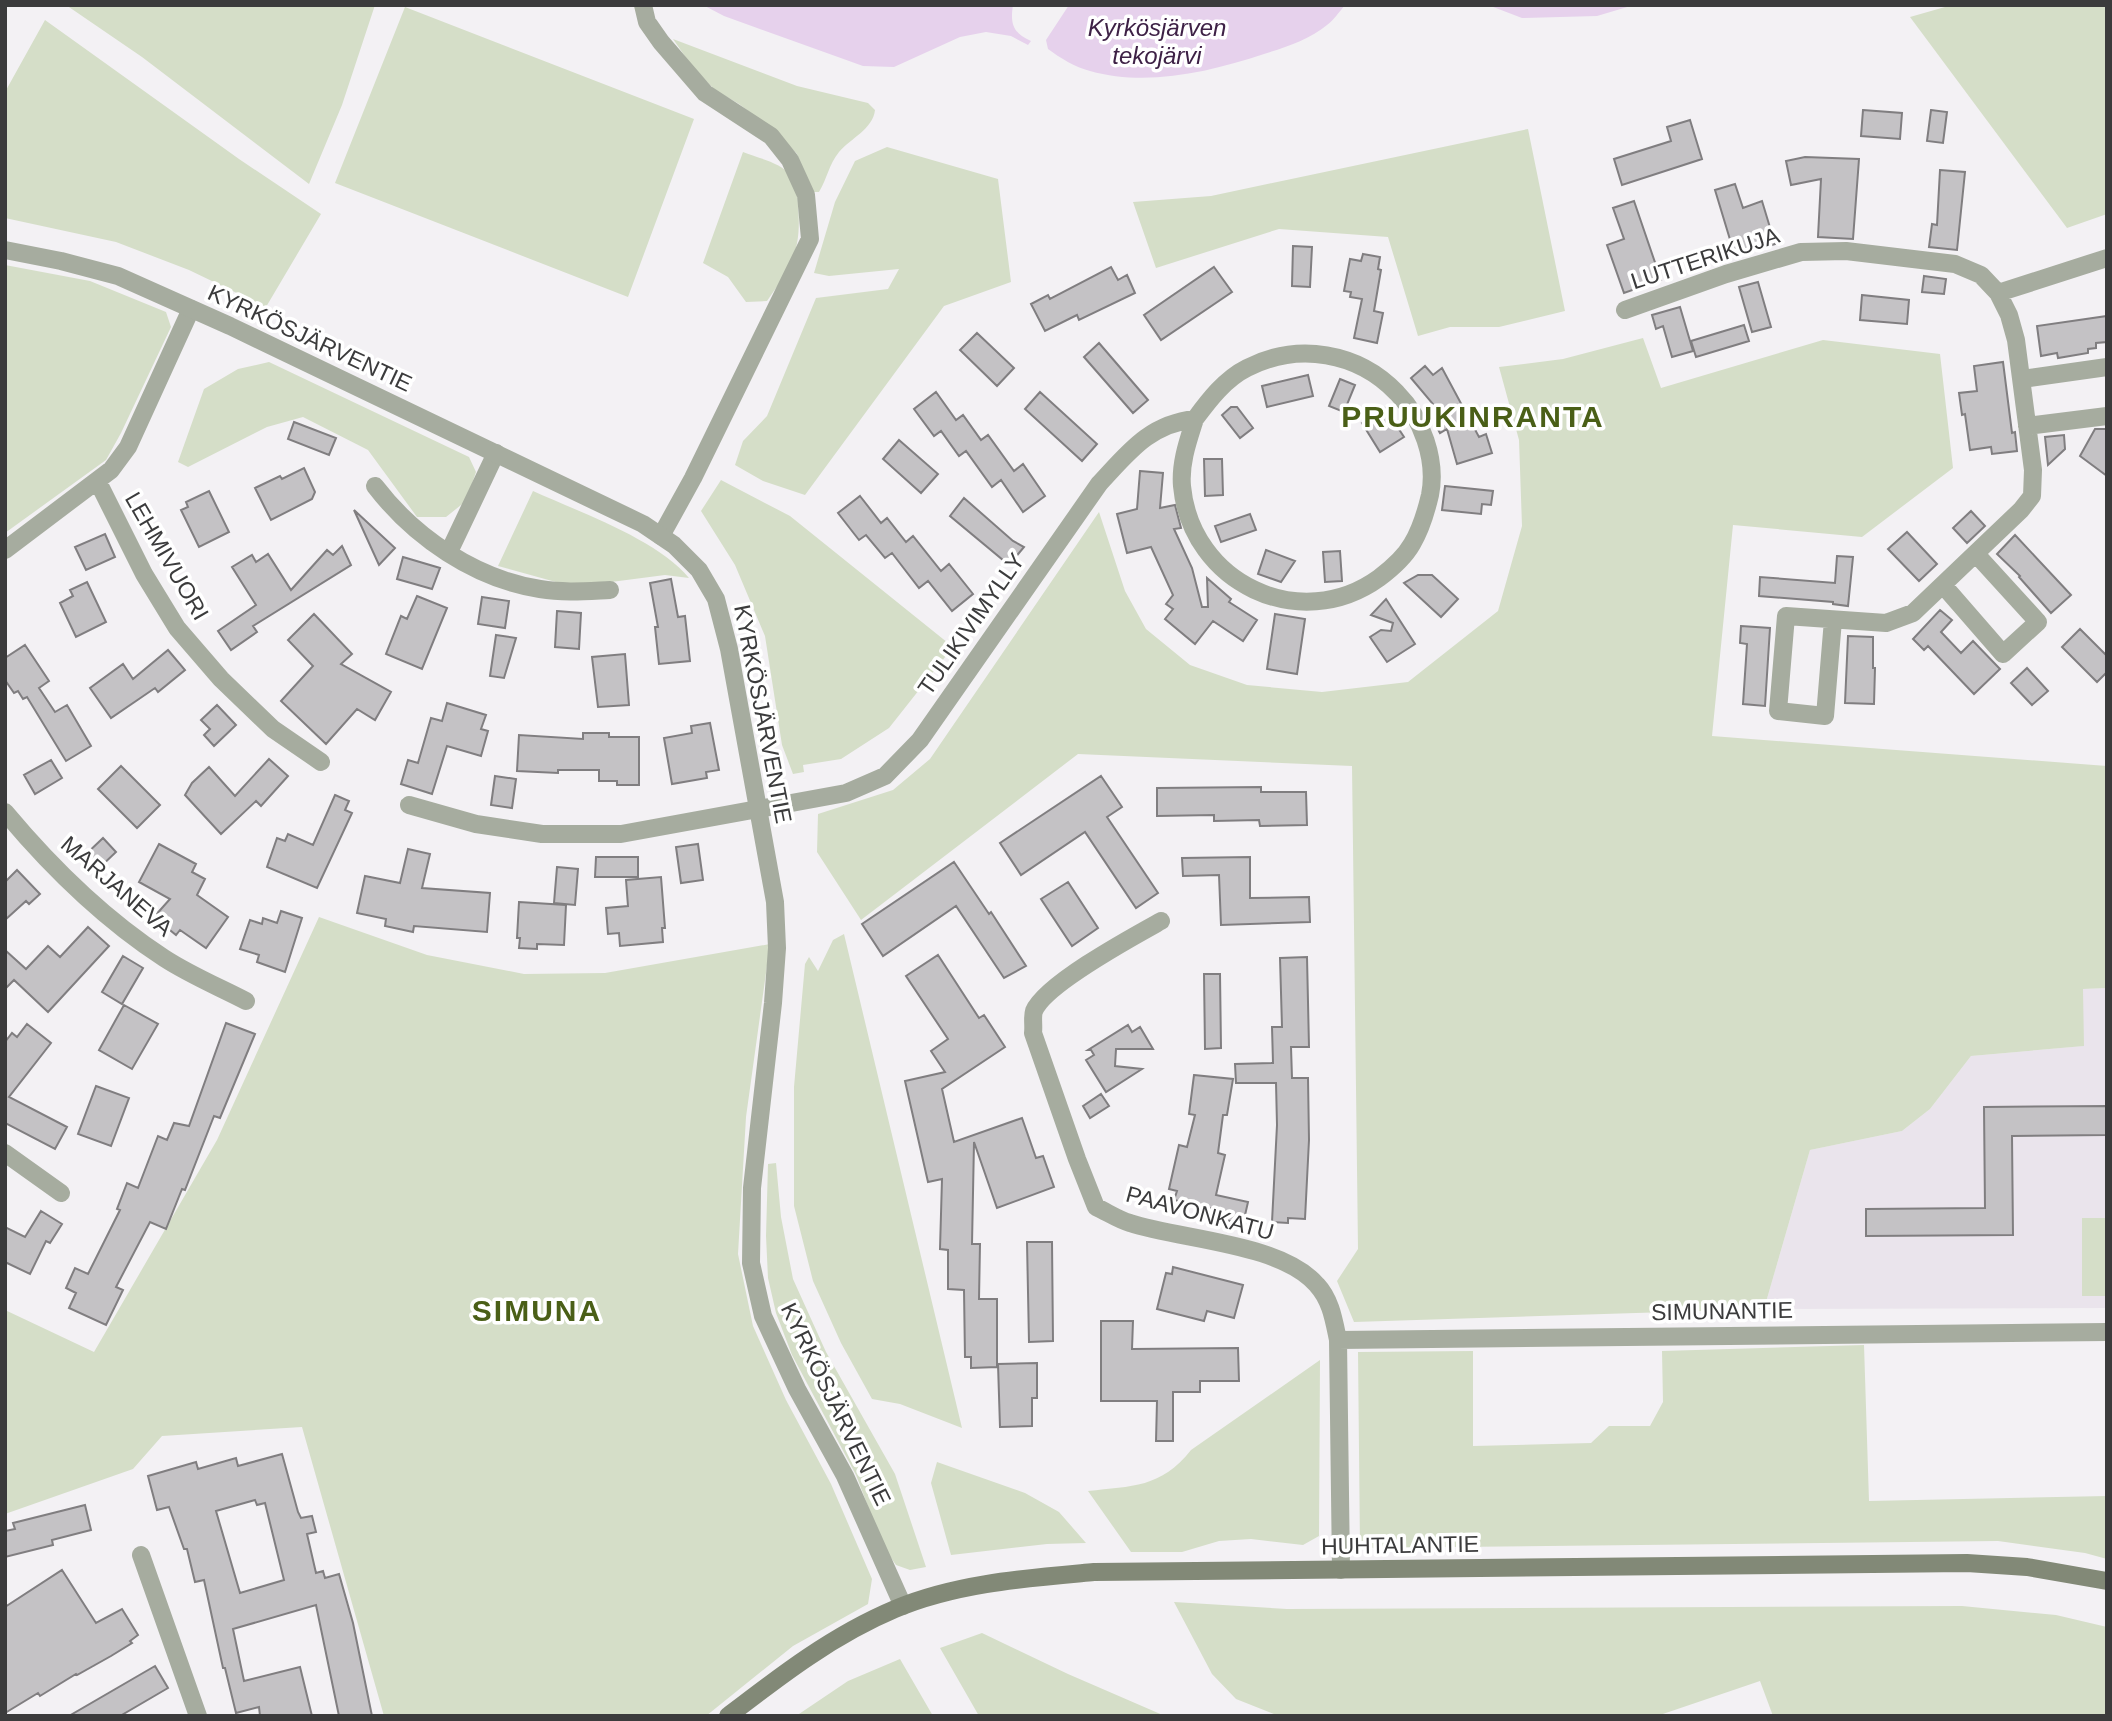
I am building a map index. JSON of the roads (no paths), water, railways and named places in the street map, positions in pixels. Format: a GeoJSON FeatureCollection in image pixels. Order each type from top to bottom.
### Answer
{"type":"FeatureCollection","features":[{"type":"Feature","properties":{"kind":"main road","name":"HUHTALANTIE"},"geometry":{"type":"LineString","coordinates":[[728,1716],[784,1673],[843,1635],[903,1606],[997,1581],[1094,1572],[1967,1563],[2027,1567],[2107,1581]]}},
{"type":"Feature","properties":{"kind":"street"},"geometry":{"type":"LineString","coordinates":[[643,5],[648,22],[661,42],[705,93],[771,136],[790,160],[806,195],[810,239],[693,478],[661,536]]}},
{"type":"Feature","properties":{"kind":"street","name":"KYRKÖSJÄRVENTIE"},"geometry":{"type":"LineString","coordinates":[[5,250],[118,276],[191,309],[643,524],[674,545],[699,570],[716,599],[729,649],[775,902],[777,947],[752,1188],[751,1263],[763,1316],[797,1389],[845,1476],[903,1606]]}},
{"type":"Feature","properties":{"kind":"street","name":"LUTTERIKUJA"},"geometry":{"type":"LineString","coordinates":[[1625,310],[1726,274],[1801,252],[1846,251],[1955,264],[1981,275],[1998,293]]}},
{"type":"Feature","properties":{"kind":"street"},"geometry":{"type":"LineString","coordinates":[[1833,620],[1825,716],[1778,711],[1786,616],[1886,623],[1913,613],[2021,510],[2032,496],[2033,470],[2022,379],[2012,327],[1998,293],[2107,258]]}},
{"type":"Feature","properties":{"kind":"street"},"geometry":{"type":"LineString","coordinates":[[5,550],[111,470],[128,447],[191,309]]}},
{"type":"Feature","properties":{"kind":"street"},"geometry":{"type":"LineString","coordinates":[[1320,353],[1358,363],[1384,379],[1406,401],[1421,428],[1430,457],[1431,488],[1425,518],[1411,546],[1391,570],[1366,588],[1336,599],[1306,603],[1275,598],[1246,587],[1214,561],[1201,544],[1188,516],[1182,485],[1184,454],[1195,419],[1215,393],[1245,368],[1282,355],[1320,353]]}},
{"type":"Feature","properties":{"kind":"street"},"geometry":{"type":"LineString","coordinates":[[2022,379],[2107,367]]}},
{"type":"Feature","properties":{"kind":"street"},"geometry":{"type":"LineString","coordinates":[[2028,426],[2107,416]]}},
{"type":"Feature","properties":{"kind":"street","name":"TULIKIVIMYLLY"},"geometry":{"type":"LineString","coordinates":[[409,806],[476,824],[541,834],[621,834],[846,793],[885,776],[920,740],[1099,484],[1130,450],[1158,428],[1195,419]]}},
{"type":"Feature","properties":{"kind":"street"},"geometry":{"type":"LineString","coordinates":[[449,552],[496,453]]}},
{"type":"Feature","properties":{"kind":"street","name":"LEHMIVUORI"},"geometry":{"type":"LineString","coordinates":[[98,482],[144,574],[177,628],[221,679],[273,729],[321,762]]}},
{"type":"Feature","properties":{"kind":"street"},"geometry":{"type":"LineString","coordinates":[[375,486],[393,510],[416,531],[449,552],[505,579],[539,589],[569,592],[610,590]]}},
{"type":"Feature","properties":{"kind":"street"},"geometry":{"type":"LineString","coordinates":[[1943,585],[2003,654],[2038,622],[1976,554]]}},
{"type":"Feature","properties":{"kind":"street","name":"MARJANEVA"},"geometry":{"type":"LineString","coordinates":[[5,812],[34,847],[90,902],[165,959],[246,1001]]}},
{"type":"Feature","properties":{"kind":"street","name":"PAAVONKATU"},"geometry":{"type":"LineString","coordinates":[[1161,921],[1047,993],[1034,1012],[1033,1032],[1096,1207],[1129,1223],[1279,1259],[1301,1270],[1318,1286],[1332,1310],[1338,1340],[1341,1570]]}},
{"type":"Feature","properties":{"kind":"street"},"geometry":{"type":"LineString","coordinates":[[5,1153],[61,1193]]}},
{"type":"Feature","properties":{"kind":"street","name":"SIMUNANTIE"},"geometry":{"type":"LineString","coordinates":[[1338,1340],[2107,1332]]}},
{"type":"Feature","properties":{"kind":"street"},"geometry":{"type":"LineString","coordinates":[[141,1555],[198,1716]]}},
{"type":"Feature","properties":{"kind":"water","name":"Kyrkösjärven tekojärvi"},"geometry":{"type":"Polygon","coordinates":[[[703,5],[1013,5],[1014,27],[1020,35],[1031,41],[1028,45],[1011,36],[986,32],[960,37],[894,67],[863,66],[724,16],[703,5]]]}},
{"type":"Feature","properties":{"kind":"water","name":"Kyrkösjärven tekojärvi"},"geometry":{"type":"Polygon","coordinates":[[[1069,5],[1345,5],[1332,21],[1320,30],[1281,49],[1200,72],[1134,78],[1084,69],[1048,49],[1046,40],[1069,5]]]}},
{"type":"Feature","properties":{"kind":"water"},"geometry":{"type":"Polygon","coordinates":[[[1488,5],[1634,5],[1597,16],[1522,18],[1488,5]]]}},
{"type":"Feature","properties":{"kind":"district","name":"PRUUKINRANTA"},"geometry":{"type":"Point","coordinates":[1473,416]}},
{"type":"Feature","properties":{"kind":"district","name":"SIMUNA"},"geometry":{"type":"Point","coordinates":[537,1310]}}]}
